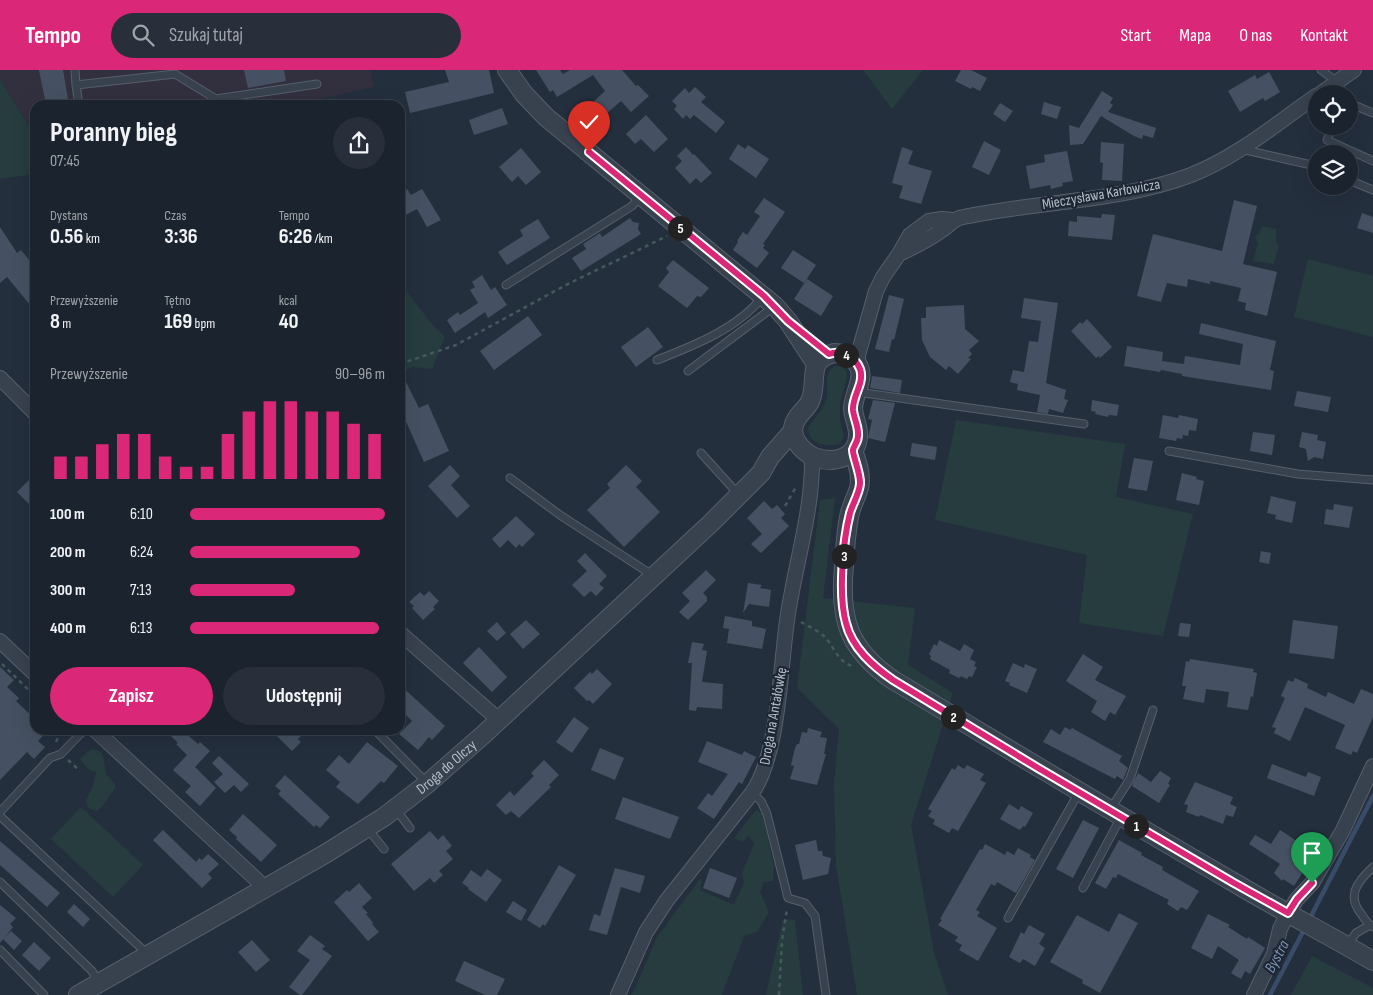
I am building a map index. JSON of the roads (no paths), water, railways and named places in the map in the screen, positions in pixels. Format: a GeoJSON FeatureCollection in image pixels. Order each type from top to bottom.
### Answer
{"type":"FeatureCollection","features":[{"type":"Feature","properties":{"kind":"street"},"geometry":{"type":"LineString","coordinates":[[507,70],[524,94],[546,117],[769,301],[788,321],[829,357],[850,357],[858,365],[861,376],[853,408],[858,437],[853,450],[859,470],[860,483],[849,517],[842,599],[846,624],[858,649],[874,666],[893,680],[1116,814],[1373,961]]}},
{"type":"Feature","properties":{"kind":"street","name":"Mieczysława Karłowicza"},"geometry":{"type":"LineString","coordinates":[[1333,85],[1354,70]]}},
{"type":"Feature","properties":{"kind":"street","name":"Mieczysława Karłowicza"},"geometry":{"type":"LineString","coordinates":[[858,365],[858,355],[869,314],[876,291],[883,278],[899,254],[944,229],[953,220],[975,214],[1144,189],[1191,175],[1241,149],[1308,104]]}},
{"type":"Feature","properties":{"kind":"street","name":"Mieczysława Karłowicza"},"geometry":{"type":"LineString","coordinates":[[829,357],[856,336],[869,314]]}},
{"type":"Feature","properties":{"kind":"street","name":"Droga do Olczy"},"geometry":{"type":"LineString","coordinates":[[763,470],[770,457],[794,431],[796,420],[810,400],[813,390],[814,371],[829,357]]}},
{"type":"Feature","properties":{"kind":"street"},"geometry":{"type":"LineString","coordinates":[[0,378],[30,407]]}},
{"type":"Feature","properties":{"kind":"street"},"geometry":{"type":"LineString","coordinates":[[794,431],[796,440],[846,472],[851,484],[853,502]]}},
{"type":"Feature","properties":{"kind":"street","name":"Droga do Olczy"},"geometry":{"type":"LineString","coordinates":[[78,995],[263,890],[367,828],[427,784],[499,720],[739,495],[763,470],[781,458],[845,457],[853,450]]}},
{"type":"Feature","properties":{"kind":"street","name":"Droga na Antałówkę"},"geometry":{"type":"LineString","coordinates":[[618,995],[646,932],[667,900],[752,793],[762,774],[772,739],[788,614],[811,484],[819,456]]}},
{"type":"Feature","properties":{"kind":"street"},"geometry":{"type":"LineString","coordinates":[[405,637],[499,720]]}},
{"type":"Feature","properties":{"kind":"street"},"geometry":{"type":"LineString","coordinates":[[0,641],[30,669]]}},
{"type":"Feature","properties":{"kind":"street"},"geometry":{"type":"LineString","coordinates":[[101,735],[258,881],[263,890]]}},
{"type":"Feature","properties":{"kind":"street"},"geometry":{"type":"LineString","coordinates":[[1254,995],[1274,954],[1280,929],[1292,915],[1297,899],[1312,883],[1343,830],[1373,766]]}},
{"type":"Feature","properties":{"kind":"lane"},"geometry":{"type":"LineString","coordinates":[[75,70],[78,100]]}},
{"type":"Feature","properties":{"kind":"lane"},"geometry":{"type":"LineString","coordinates":[[1321,70],[1337,82]]}},
{"type":"Feature","properties":{"kind":"lane"},"geometry":{"type":"LineString","coordinates":[[76,85],[175,74],[216,99],[317,84]]}},
{"type":"Feature","properties":{"kind":"lane"},"geometry":{"type":"LineString","coordinates":[[1358,107],[1373,113]]}},
{"type":"Feature","properties":{"kind":"lane"},"geometry":{"type":"LineString","coordinates":[[1329,135],[1327,140],[1373,161]]}},
{"type":"Feature","properties":{"kind":"lane"},"geometry":{"type":"LineString","coordinates":[[1241,149],[1308,164]]}},
{"type":"Feature","properties":{"kind":"lane"},"geometry":{"type":"LineString","coordinates":[[1358,184],[1373,190]]}},
{"type":"Feature","properties":{"kind":"lane"},"geometry":{"type":"LineString","coordinates":[[506,285],[632,206],[641,196]]}},
{"type":"Feature","properties":{"kind":"lane"},"geometry":{"type":"LineString","coordinates":[[657,360],[701,342],[756,306],[769,301]]}},
{"type":"Feature","properties":{"kind":"lane"},"geometry":{"type":"LineString","coordinates":[[688,371],[769,301]]}},
{"type":"Feature","properties":{"kind":"lane"},"geometry":{"type":"LineString","coordinates":[[857,392],[1084,424]]}},
{"type":"Feature","properties":{"kind":"lane"},"geometry":{"type":"LineString","coordinates":[[1169,451],[1298,474],[1373,480]]}},
{"type":"Feature","properties":{"kind":"lane"},"geometry":{"type":"LineString","coordinates":[[701,453],[739,495]]}},
{"type":"Feature","properties":{"kind":"lane"},"geometry":{"type":"LineString","coordinates":[[510,478],[560,515],[646,571],[652,577]]}},
{"type":"Feature","properties":{"kind":"lane"},"geometry":{"type":"LineString","coordinates":[[1083,888],[1130,779],[1153,710]]}},
{"type":"Feature","properties":{"kind":"lane"},"geometry":{"type":"LineString","coordinates":[[0,812],[50,758],[61,754],[79,735]]}},
{"type":"Feature","properties":{"kind":"lane"},"geometry":{"type":"LineString","coordinates":[[380,735],[427,784]]}},
{"type":"Feature","properties":{"kind":"lane"},"geometry":{"type":"LineString","coordinates":[[1008,918],[1079,792]]}},
{"type":"Feature","properties":{"kind":"lane"},"geometry":{"type":"LineString","coordinates":[[752,793],[761,801],[767,814],[788,898],[805,903],[814,916],[826,995]]}},
{"type":"Feature","properties":{"kind":"lane"},"geometry":{"type":"LineString","coordinates":[[395,808],[410,828]]}},
{"type":"Feature","properties":{"kind":"lane"},"geometry":{"type":"LineString","coordinates":[[0,816],[141,948],[146,956]]}},
{"type":"Feature","properties":{"kind":"lane"},"geometry":{"type":"LineString","coordinates":[[367,828],[384,849]]}},
{"type":"Feature","properties":{"kind":"lane"},"geometry":{"type":"LineString","coordinates":[[1347,946],[1356,933],[1371,926],[1355,907],[1354,897],[1356,887],[1373,867]]}},
{"type":"Feature","properties":{"kind":"lane"},"geometry":{"type":"LineString","coordinates":[[0,882],[92,971],[99,983]]}},
{"type":"Feature","properties":{"kind":"lane"},"geometry":{"type":"LineString","coordinates":[[0,950],[44,995]]}},
{"type":"Feature","properties":{"kind":"waterway","name":"Bystra"},"geometry":{"type":"LineString","coordinates":[[1309,920],[1373,796]]}},
{"type":"Feature","properties":{"kind":"waterway","name":"Bystra"},"geometry":{"type":"LineString","coordinates":[[1270,995],[1306,926]]}}]}
